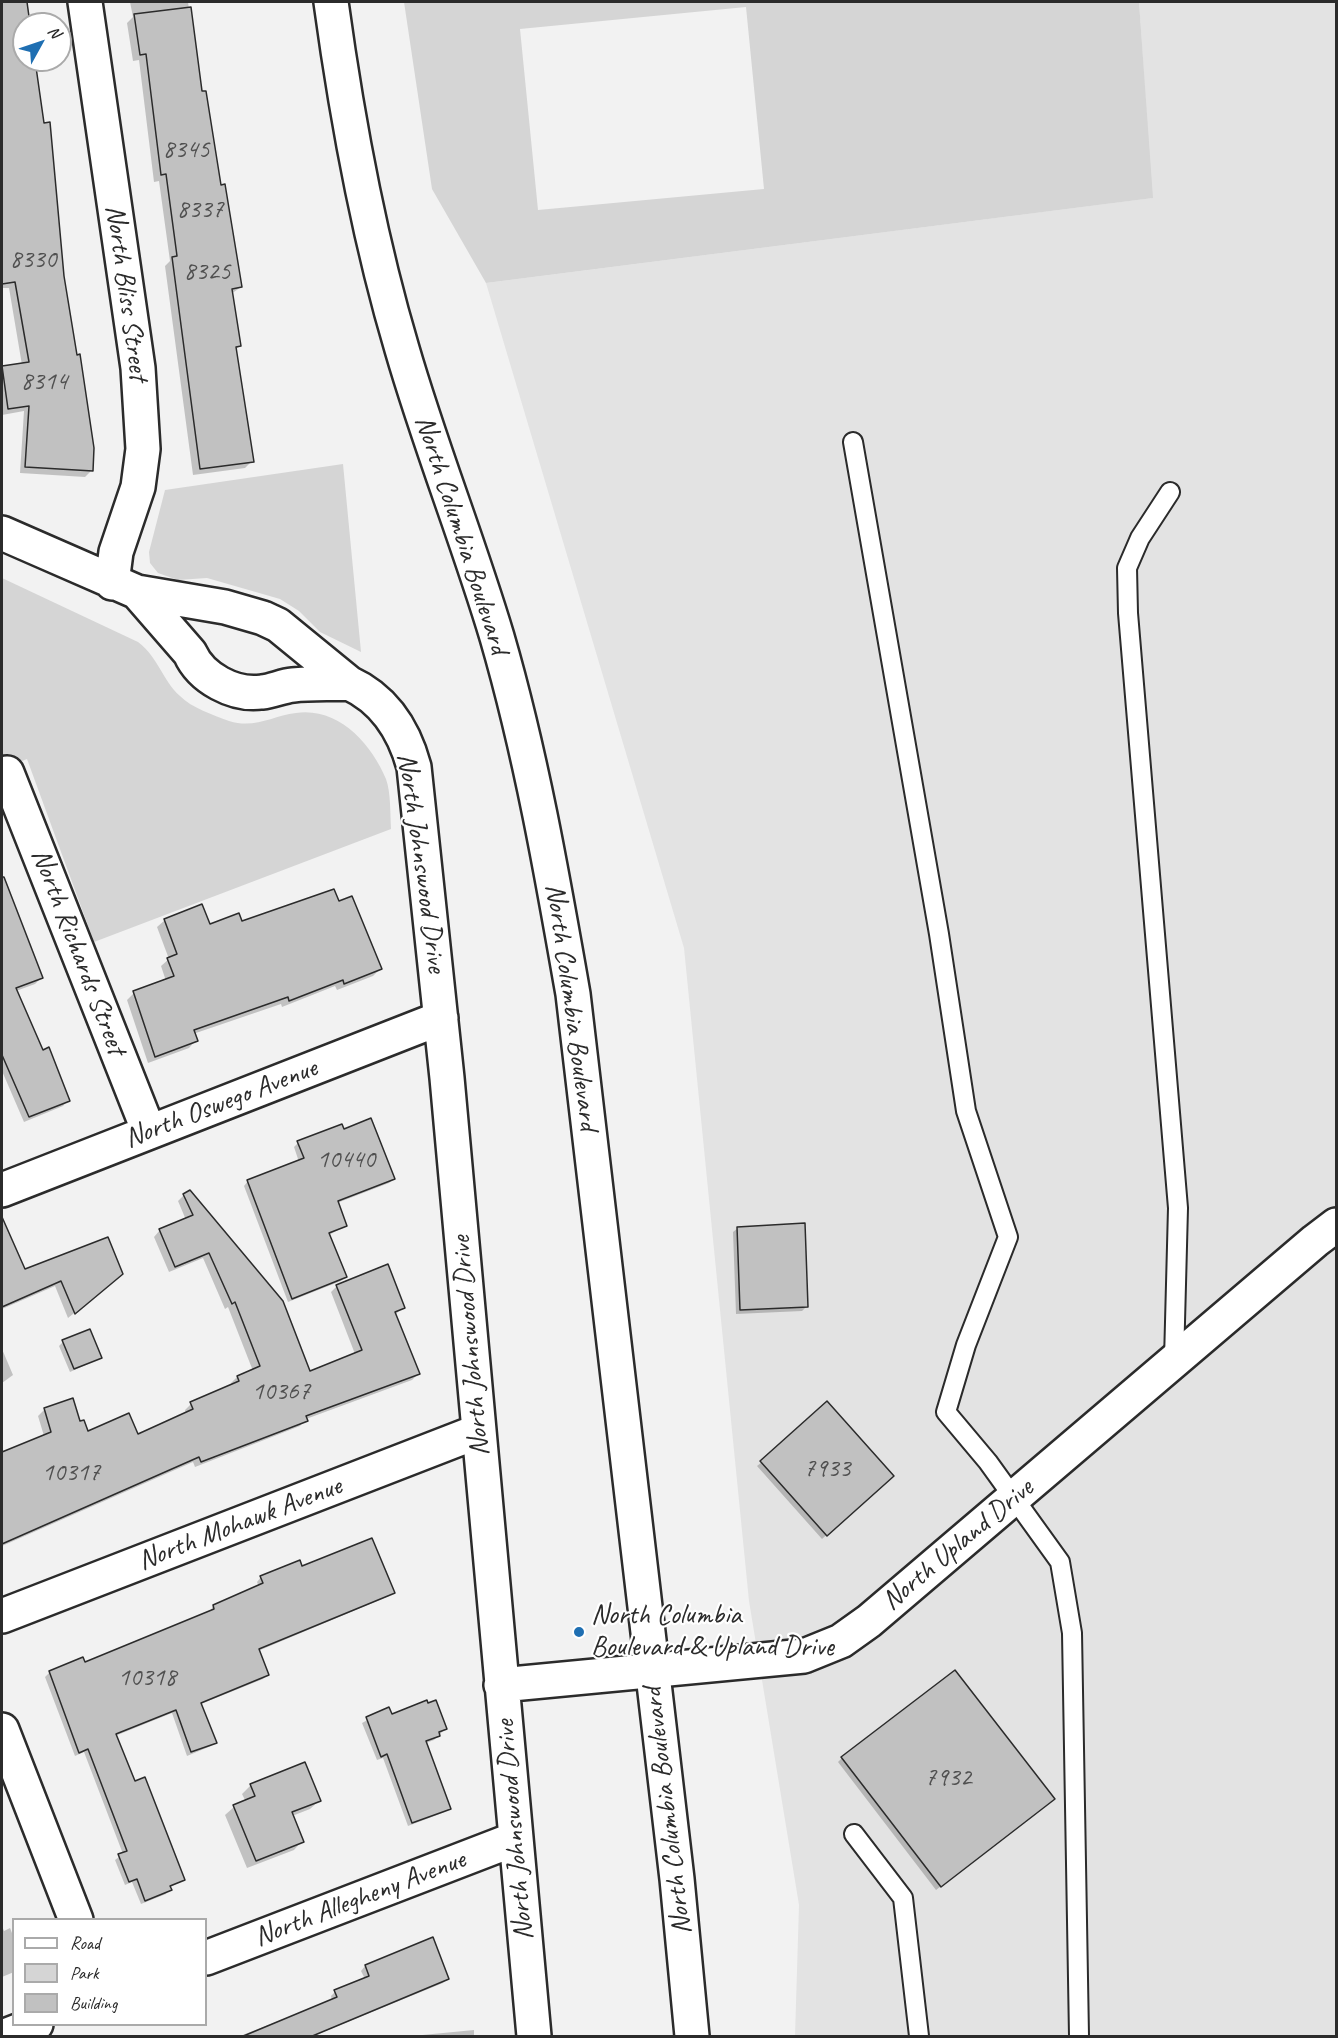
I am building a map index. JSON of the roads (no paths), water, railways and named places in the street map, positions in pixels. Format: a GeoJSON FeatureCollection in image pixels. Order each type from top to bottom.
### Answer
{"type":"FeatureCollection","features":[{"type":"Feature","properties":{"kind":"street","name":"North Bliss Street"},"geometry":{"type":"LineString","coordinates":[[85,2],[138,368],[143,449],[138,487],[116,552],[124,588]]}},
{"type":"Feature","properties":{"kind":"street","name":"North Columbia Boulevard"},"geometry":{"type":"LineString","coordinates":[[331,2],[351,136],[380,269],[424,425],[497,636],[548,850],[573,994],[687,1971],[692,2037]]}},
{"type":"Feature","properties":{"kind":"street","name":"North Johnswood Drive"},"geometry":{"type":"LineString","coordinates":[[2,533],[124,588],[214,606],[263,618],[278,625],[349,683],[363,689],[387,711],[410,749],[414,767],[441,1018],[534,2037]]}},
{"type":"Feature","properties":{"kind":"street","name":"North Johnswood Drive"},"geometry":{"type":"LineString","coordinates":[[124,588],[190,652],[195,664],[205,674],[224,685],[250,693],[278,687],[349,683]]}},
{"type":"Feature","properties":{"kind":"street"},"geometry":{"type":"LineString","coordinates":[[190,652],[191,633],[196,622],[203,613],[214,606]]}},
{"type":"Feature","properties":{"kind":"street"},"geometry":{"type":"LineString","coordinates":[[278,687],[292,671],[296,661],[297,650],[293,638]]}},
{"type":"Feature","properties":{"kind":"street","name":"North Richards Street"},"geometry":{"type":"LineString","coordinates":[[7,773],[149,1132]]}},
{"type":"Feature","properties":{"kind":"street","name":"North Oswego Avenue"},"geometry":{"type":"LineString","coordinates":[[2,1190],[441,1018]]}},
{"type":"Feature","properties":{"kind":"street","name":"North Upland Drive"},"geometry":{"type":"LineString","coordinates":[[501,1685],[804,1656],[820,1651],[869,1621],[1174,1360],[1336,1225]]}},
{"type":"Feature","properties":{"kind":"street","name":"North Mohawk Avenue"},"geometry":{"type":"LineString","coordinates":[[2,1616],[478,1431]]}},
{"type":"Feature","properties":{"kind":"street"},"geometry":{"type":"LineString","coordinates":[[2,1730],[75,1918]]}},
{"type":"Feature","properties":{"kind":"street","name":"North Allegheny Avenue"},"geometry":{"type":"LineString","coordinates":[[207,1958],[516,1839]]}},
{"type":"Feature","properties":{"kind":"street"},"geometry":{"type":"LineString","coordinates":[[5,2037],[33,2026]]}},
{"type":"Feature","properties":{"kind":"lane"},"geometry":{"type":"LineString","coordinates":[[853,442],[939,934],[966,1111],[1008,1237],[966,1345],[946,1412],[988,1462],[1060,1562],[1072,1633],[1079,2037]]}},
{"type":"Feature","properties":{"kind":"lane"},"geometry":{"type":"LineString","coordinates":[[1170,492],[1140,538],[1127,568],[1128,613],[1178,1208],[1174,1360]]}},
{"type":"Feature","properties":{"kind":"lane"},"geometry":{"type":"LineString","coordinates":[[854,1834],[903,1898],[919,2037]]}},
{"type":"Feature","properties":{"kind":"place","name":"North Columbia Boulevard & Upland Drive"},"geometry":{"type":"Point","coordinates":[579,1632]}}]}
